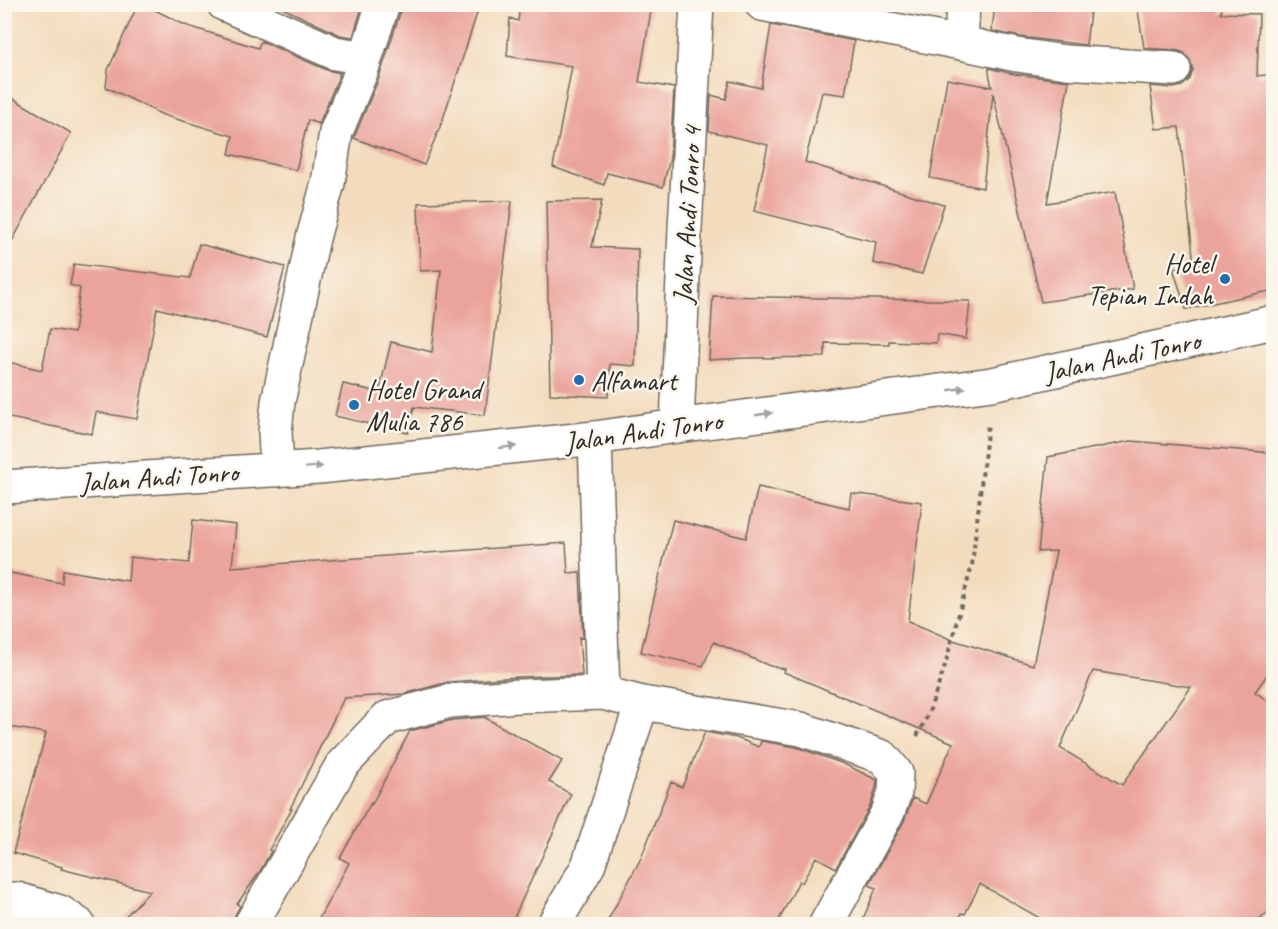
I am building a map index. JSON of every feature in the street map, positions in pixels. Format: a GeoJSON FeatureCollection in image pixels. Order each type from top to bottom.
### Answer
{"type":"FeatureCollection","features":[{"type":"Feature","properties":{"kind":"street"},"geometry":{"type":"LineString","coordinates":[[224,4],[335,53],[365,58]]}},
{"type":"Feature","properties":{"kind":"street"},"geometry":{"type":"LineString","coordinates":[[278,470],[275,432],[278,402],[313,238],[328,183],[336,132],[383,4]]}},
{"type":"Feature","properties":{"kind":"street","name":"Jalan Andi Tonro 4"},"geometry":{"type":"LineString","coordinates":[[677,426],[697,4]]}},
{"type":"Feature","properties":{"kind":"street"},"geometry":{"type":"LineString","coordinates":[[762,4],[1017,56],[1066,62],[1174,69]]}},
{"type":"Feature","properties":{"kind":"street"},"geometry":{"type":"LineString","coordinates":[[961,43],[963,4]]}},
{"type":"Feature","properties":{"kind":"street","name":"Jalan Andi Tonro"},"geometry":{"type":"LineString","coordinates":[[4,487],[320,467],[595,438],[992,384],[1274,322]]}},
{"type":"Feature","properties":{"kind":"street"},"geometry":{"type":"LineString","coordinates":[[595,438],[603,693]]}},
{"type":"Feature","properties":{"kind":"street"},"geometry":{"type":"LineString","coordinates":[[251,924],[342,765],[387,718],[450,701],[603,693],[642,703],[801,729],[883,757],[896,773],[895,792],[888,812],[826,924]]}},
{"type":"Feature","properties":{"kind":"street"},"geometry":{"type":"LineString","coordinates":[[554,924],[588,866],[642,703]]}},
{"type":"Feature","properties":{"kind":"street"},"geometry":{"type":"LineString","coordinates":[[4,899],[17,899],[60,912],[78,924]]}},
{"type":"Feature","properties":{"kind":"path"},"geometry":{"type":"LineString","coordinates":[[896,773],[928,715],[944,669],[972,565],[992,384]]}},
{"type":"Feature","properties":{"kind":"building"},"geometry":{"type":"Polygon","coordinates":[[[138,4],[143,4],[185,25],[258,48],[261,41],[327,70],[340,73],[319,124],[308,120],[296,170],[229,154],[233,136],[163,115],[106,87],[108,70],[138,4]]]}},
{"type":"Feature","properties":{"kind":"building"},"geometry":{"type":"Polygon","coordinates":[[[274,4],[363,4],[353,37],[340,35],[274,4]]]}},
{"type":"Feature","properties":{"kind":"building"},"geometry":{"type":"Polygon","coordinates":[[[401,4],[480,4],[442,122],[424,165],[354,138],[379,78],[401,4]]]}},
{"type":"Feature","properties":{"kind":"building"},"geometry":{"type":"Polygon","coordinates":[[[520,4],[652,4],[639,82],[674,88],[670,158],[663,187],[607,173],[604,185],[553,167],[572,66],[507,56],[510,18],[518,21],[520,4]]]}},
{"type":"Feature","properties":{"kind":"building"},"geometry":{"type":"Polygon","coordinates":[[[995,4],[1091,4],[1086,45],[1020,37],[992,31],[995,4]]]}},
{"type":"Feature","properties":{"kind":"building"},"geometry":{"type":"Polygon","coordinates":[[[1137,4],[1223,4],[1221,13],[1259,14],[1257,76],[1274,74],[1274,290],[1186,309],[1173,268],[1194,264],[1179,127],[1156,129],[1150,86],[1173,88],[1182,86],[1190,79],[1193,70],[1190,60],[1184,53],[1175,50],[1144,48],[1137,4]]]}},
{"type":"Feature","properties":{"kind":"building"},"geometry":{"type":"Polygon","coordinates":[[[771,25],[854,41],[845,95],[822,92],[805,162],[944,205],[922,274],[873,263],[876,242],[754,211],[768,145],[709,131],[711,95],[726,99],[730,81],[761,88],[771,25]]]}},
{"type":"Feature","properties":{"kind":"building"},"geometry":{"type":"Polygon","coordinates":[[[989,68],[1014,74],[1069,81],[1047,203],[1115,192],[1133,289],[1041,302],[993,93],[983,188],[930,178],[947,79],[992,87],[989,68]]]}},
{"type":"Feature","properties":{"kind":"building"},"geometry":{"type":"Polygon","coordinates":[[[4,93],[71,133],[4,256],[4,93]]]}},
{"type":"Feature","properties":{"kind":"building"},"geometry":{"type":"Polygon","coordinates":[[[602,200],[592,247],[638,249],[635,366],[610,364],[608,397],[550,394],[546,201],[602,200]]]}},
{"type":"Feature","properties":{"kind":"building"},"geometry":{"type":"Polygon","coordinates":[[[512,201],[485,415],[414,407],[408,433],[335,416],[343,384],[379,392],[391,342],[432,352],[441,270],[420,271],[418,203],[512,201]]]}},
{"type":"Feature","properties":{"kind":"building"},"geometry":{"type":"Polygon","coordinates":[[[199,244],[285,267],[267,337],[157,308],[137,419],[96,412],[92,434],[4,417],[4,361],[42,370],[50,329],[74,333],[80,288],[70,285],[74,264],[190,278],[199,244]]]}},
{"type":"Feature","properties":{"kind":"building"},"geometry":{"type":"Polygon","coordinates":[[[713,296],[970,301],[966,339],[937,334],[936,343],[889,341],[889,344],[825,343],[825,357],[709,360],[713,296]]]}},
{"type":"Feature","properties":{"kind":"building"},"geometry":{"type":"Polygon","coordinates":[[[1131,441],[1274,453],[1274,665],[1255,692],[1274,705],[1274,907],[1255,924],[1050,924],[980,884],[965,914],[962,913],[957,924],[861,924],[876,888],[869,885],[904,821],[913,798],[926,804],[953,743],[784,672],[785,669],[770,666],[714,642],[703,666],[641,652],[673,520],[746,538],[758,487],[849,508],[851,493],[922,502],[908,621],[950,639],[1033,665],[1056,551],[1038,552],[1048,457],[1131,441]],[[1093,671],[1060,748],[1122,785],[1191,687],[1093,671]]]}},
{"type":"Feature","properties":{"kind":"building"},"geometry":{"type":"Polygon","coordinates":[[[193,520],[236,525],[232,567],[566,543],[568,573],[580,572],[583,638],[579,637],[582,675],[448,682],[404,694],[344,698],[290,809],[292,809],[269,850],[271,851],[237,904],[240,906],[232,924],[118,924],[150,891],[61,869],[62,867],[13,853],[46,733],[4,726],[4,601],[10,573],[62,583],[63,570],[128,581],[130,557],[189,563],[193,520]]]}},
{"type":"Feature","properties":{"kind":"building"},"geometry":{"type":"Polygon","coordinates":[[[484,717],[562,761],[549,782],[571,794],[511,924],[316,924],[349,863],[340,858],[372,804],[410,731],[453,720],[484,717]]]}},
{"type":"Feature","properties":{"kind":"building"},"geometry":{"type":"Polygon","coordinates":[[[705,732],[737,738],[759,747],[761,741],[796,747],[844,764],[877,780],[871,804],[836,868],[816,857],[802,883],[799,881],[777,924],[606,924],[641,858],[671,782],[682,787],[705,732]]]}},
{"type":"Feature","properties":{"kind":"place","name":"Hotel Tepian Indah"},"geometry":{"type":"Point","coordinates":[1225,279]}},
{"type":"Feature","properties":{"kind":"place","name":"Alfamart"},"geometry":{"type":"Point","coordinates":[579,380]}},
{"type":"Feature","properties":{"kind":"place","name":"Hotel Grand Mulia 786"},"geometry":{"type":"Point","coordinates":[354,405]}}]}
